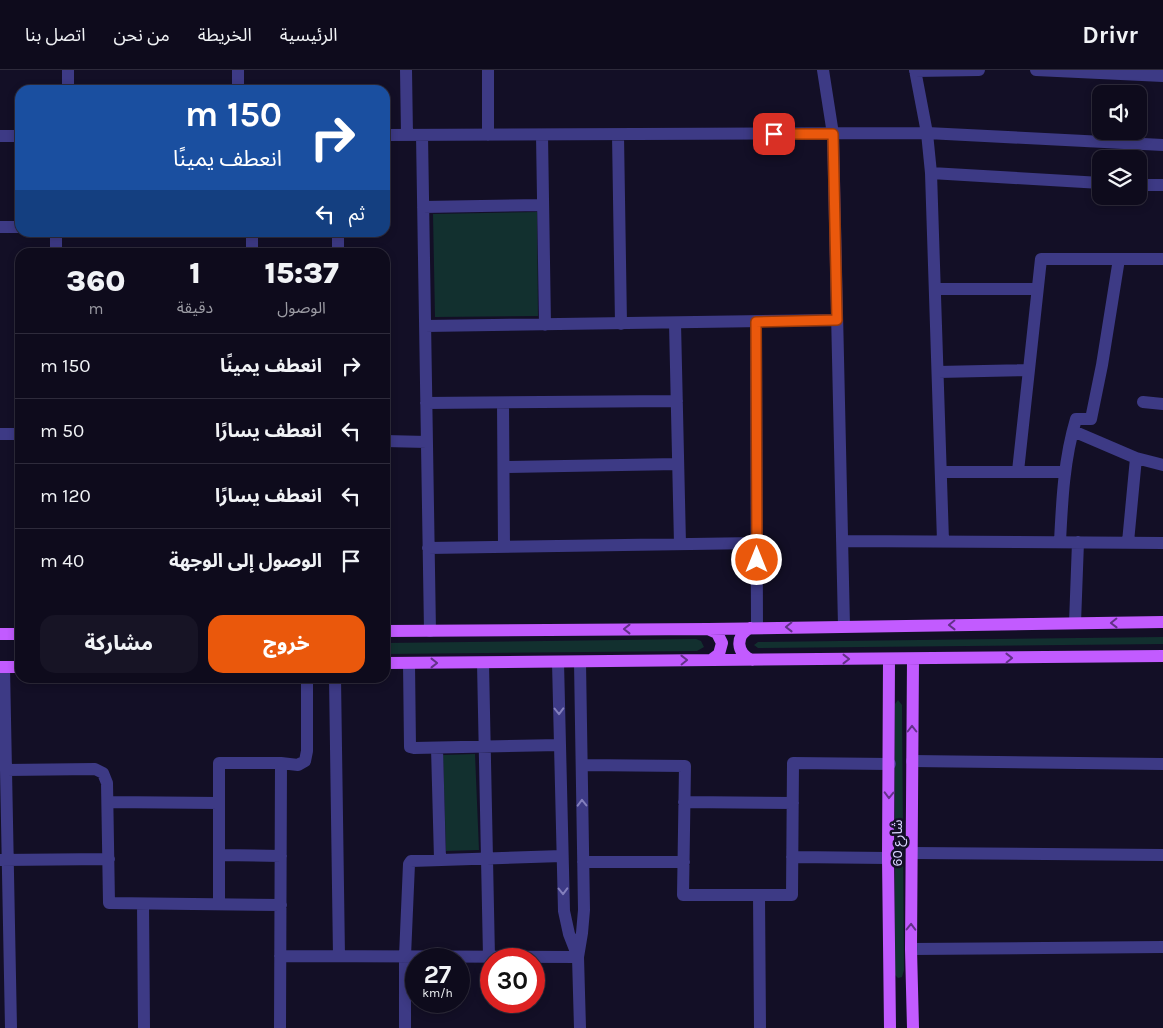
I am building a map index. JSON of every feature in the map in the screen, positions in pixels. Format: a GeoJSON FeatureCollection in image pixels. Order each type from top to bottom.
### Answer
{"type":"FeatureCollection","features":[{"type":"Feature","properties":{"kind":"main road"},"geometry":{"type":"LineString","coordinates":[[390,631],[708,629],[1163,622]]}},
{"type":"Feature","properties":{"kind":"main road"},"geometry":{"type":"LineString","coordinates":[[752,660],[744,655],[739,642],[743,633],[754,628]]}},
{"type":"Feature","properties":{"kind":"main road"},"geometry":{"type":"LineString","coordinates":[[708,629],[717,633],[722,643],[719,654],[710,660]]}},
{"type":"Feature","properties":{"kind":"main road"},"geometry":{"type":"LineString","coordinates":[[0,634],[15,634]]}},
{"type":"Feature","properties":{"kind":"main road"},"geometry":{"type":"LineString","coordinates":[[390,664],[1163,656]]}},
{"type":"Feature","properties":{"kind":"main road","name":"شارع 60"},"geometry":{"type":"LineString","coordinates":[[889,659],[890,764],[888,858],[890,1028]]}},
{"type":"Feature","properties":{"kind":"main road","name":"شارع 60"},"geometry":{"type":"LineString","coordinates":[[913,659],[911,949],[913,1028]]}},
{"type":"Feature","properties":{"kind":"main road"},"geometry":{"type":"LineString","coordinates":[[2,667],[15,667]]}},
{"type":"Feature","properties":{"kind":"main road"},"geometry":{"type":"LineString","coordinates":[[889,701],[901,696],[912,702]]}},
{"type":"Feature","properties":{"kind":"main road"},"geometry":{"type":"LineString","coordinates":[[890,976],[899,979],[912,976]]}},
{"type":"Feature","properties":{"kind":"main road"},"geometry":{"type":"LineString","coordinates":[[890,1010],[901,1006],[913,1009]]}},
{"type":"Feature","properties":{"kind":"street"},"geometry":{"type":"LineString","coordinates":[[68,70],[68,85]]}},
{"type":"Feature","properties":{"kind":"street"},"geometry":{"type":"LineString","coordinates":[[238,70],[238,85]]}},
{"type":"Feature","properties":{"kind":"street"},"geometry":{"type":"LineString","coordinates":[[406,70],[407,135]]}},
{"type":"Feature","properties":{"kind":"street"},"geometry":{"type":"LineString","coordinates":[[488,70],[488,135]]}},
{"type":"Feature","properties":{"kind":"street"},"geometry":{"type":"LineString","coordinates":[[823,70],[833,134],[844,626]]}},
{"type":"Feature","properties":{"kind":"street"},"geometry":{"type":"LineString","coordinates":[[943,541],[930,173],[927,133],[915,70],[979,70]]}},
{"type":"Feature","properties":{"kind":"street"},"geometry":{"type":"LineString","coordinates":[[1036,70],[1163,76]]}},
{"type":"Feature","properties":{"kind":"street"},"geometry":{"type":"LineString","coordinates":[[390,135],[927,133],[1163,145]]}},
{"type":"Feature","properties":{"kind":"street"},"geometry":{"type":"LineString","coordinates":[[618,134],[621,324]]}},
{"type":"Feature","properties":{"kind":"street"},"geometry":{"type":"LineString","coordinates":[[422,135],[430,631]]}},
{"type":"Feature","properties":{"kind":"street"},"geometry":{"type":"LineString","coordinates":[[542,135],[545,325]]}},
{"type":"Feature","properties":{"kind":"street"},"geometry":{"type":"LineString","coordinates":[[0,136],[15,136]]}},
{"type":"Feature","properties":{"kind":"street"},"geometry":{"type":"LineString","coordinates":[[930,173],[1092,182]]}},
{"type":"Feature","properties":{"kind":"street"},"geometry":{"type":"LineString","coordinates":[[1147,185],[1163,186]]}},
{"type":"Feature","properties":{"kind":"street"},"geometry":{"type":"LineString","coordinates":[[423,207],[543,206]]}},
{"type":"Feature","properties":{"kind":"street"},"geometry":{"type":"LineString","coordinates":[[0,227],[15,227]]}},
{"type":"Feature","properties":{"kind":"street"},"geometry":{"type":"LineString","coordinates":[[1018,471],[1040,259],[1163,259]]}},
{"type":"Feature","properties":{"kind":"street"},"geometry":{"type":"LineString","coordinates":[[1060,542],[1064,472],[1072,431],[1076,419],[1091,419],[1102,365],[1119,259]]}},
{"type":"Feature","properties":{"kind":"street"},"geometry":{"type":"LineString","coordinates":[[935,289],[1037,289]]}},
{"type":"Feature","properties":{"kind":"street"},"geometry":{"type":"LineString","coordinates":[[425,326],[837,320]]}},
{"type":"Feature","properties":{"kind":"street"},"geometry":{"type":"LineString","coordinates":[[754,628],[757,543],[756,322]]}},
{"type":"Feature","properties":{"kind":"street"},"geometry":{"type":"LineString","coordinates":[[675,323],[680,544]]}},
{"type":"Feature","properties":{"kind":"street"},"geometry":{"type":"LineString","coordinates":[[938,372],[1029,370]]}},
{"type":"Feature","properties":{"kind":"street"},"geometry":{"type":"LineString","coordinates":[[426,403],[676,401]]}},
{"type":"Feature","properties":{"kind":"street"},"geometry":{"type":"LineString","coordinates":[[504,402],[504,547]]}},
{"type":"Feature","properties":{"kind":"street"},"geometry":{"type":"LineString","coordinates":[[1143,402],[1163,404]]}},
{"type":"Feature","properties":{"kind":"street"},"geometry":{"type":"LineString","coordinates":[[1072,431],[1136,458],[1163,465]]}},
{"type":"Feature","properties":{"kind":"street"},"geometry":{"type":"LineString","coordinates":[[0,434],[15,434]]}},
{"type":"Feature","properties":{"kind":"street"},"geometry":{"type":"LineString","coordinates":[[390,441],[427,442]]}},
{"type":"Feature","properties":{"kind":"street"},"geometry":{"type":"LineString","coordinates":[[1128,542],[1136,458]]}},
{"type":"Feature","properties":{"kind":"street"},"geometry":{"type":"LineString","coordinates":[[504,467],[678,464]]}},
{"type":"Feature","properties":{"kind":"street"},"geometry":{"type":"LineString","coordinates":[[941,472],[1064,472]]}},
{"type":"Feature","properties":{"kind":"street"},"geometry":{"type":"LineString","coordinates":[[842,541],[1163,542]]}},
{"type":"Feature","properties":{"kind":"street"},"geometry":{"type":"LineString","coordinates":[[1075,623],[1078,542]]}},
{"type":"Feature","properties":{"kind":"street"},"geometry":{"type":"LineString","coordinates":[[428,548],[757,543]]}},
{"type":"Feature","properties":{"kind":"street"},"geometry":{"type":"LineString","coordinates":[[558,662],[564,911],[569,934],[578,957]]}},
{"type":"Feature","properties":{"kind":"street"},"geometry":{"type":"LineString","coordinates":[[580,662],[584,922],[578,957],[580,1028]]}},
{"type":"Feature","properties":{"kind":"street"},"geometry":{"type":"LineString","coordinates":[[408,663],[410,747],[560,745]]}},
{"type":"Feature","properties":{"kind":"street"},"geometry":{"type":"LineString","coordinates":[[483,663],[489,948]]}},
{"type":"Feature","properties":{"kind":"street"},"geometry":{"type":"LineString","coordinates":[[2,667],[6,770],[4,860],[11,1028]]}},
{"type":"Feature","properties":{"kind":"street"},"geometry":{"type":"LineString","coordinates":[[219,904],[219,763],[298,765],[305,761],[307,751],[307,683]]}},
{"type":"Feature","properties":{"kind":"street"},"geometry":{"type":"LineString","coordinates":[[336,683],[339,956]]}},
{"type":"Feature","properties":{"kind":"street"},"geometry":{"type":"LineString","coordinates":[[437,748],[440,859]]}},
{"type":"Feature","properties":{"kind":"street"},"geometry":{"type":"LineString","coordinates":[[912,761],[1163,764]]}},
{"type":"Feature","properties":{"kind":"street"},"geometry":{"type":"LineString","coordinates":[[582,765],[685,766],[683,895],[792,895],[793,763],[890,764]]}},
{"type":"Feature","properties":{"kind":"street"},"geometry":{"type":"LineString","coordinates":[[280,1028],[281,764]]}},
{"type":"Feature","properties":{"kind":"street"},"geometry":{"type":"LineString","coordinates":[[6,770],[95,769],[103,774],[107,783],[108,802],[109,903],[281,905]]}},
{"type":"Feature","properties":{"kind":"street"},"geometry":{"type":"LineString","coordinates":[[108,802],[219,803]]}},
{"type":"Feature","properties":{"kind":"street"},"geometry":{"type":"LineString","coordinates":[[684,802],[793,803]]}},
{"type":"Feature","properties":{"kind":"street"},"geometry":{"type":"LineString","coordinates":[[562,826],[583,826]]}},
{"type":"Feature","properties":{"kind":"street"},"geometry":{"type":"LineString","coordinates":[[912,853],[1163,855]]}},
{"type":"Feature","properties":{"kind":"street"},"geometry":{"type":"LineString","coordinates":[[219,855],[281,856]]}},
{"type":"Feature","properties":{"kind":"street"},"geometry":{"type":"LineString","coordinates":[[405,948],[409,864],[411,861],[562,856]]}},
{"type":"Feature","properties":{"kind":"street"},"geometry":{"type":"LineString","coordinates":[[792,857],[888,858]]}},
{"type":"Feature","properties":{"kind":"street"},"geometry":{"type":"LineString","coordinates":[[4,860],[109,859]]}},
{"type":"Feature","properties":{"kind":"street"},"geometry":{"type":"LineString","coordinates":[[583,862],[684,862]]}},
{"type":"Feature","properties":{"kind":"street"},"geometry":{"type":"LineString","coordinates":[[758,895],[760,1028]]}},
{"type":"Feature","properties":{"kind":"street"},"geometry":{"type":"LineString","coordinates":[[143,904],[144,1028]]}},
{"type":"Feature","properties":{"kind":"street"},"geometry":{"type":"LineString","coordinates":[[911,949],[1163,947]]}},
{"type":"Feature","properties":{"kind":"street"},"geometry":{"type":"LineString","coordinates":[[280,956],[405,956]]}},
{"type":"Feature","properties":{"kind":"street"},"geometry":{"type":"LineString","coordinates":[[545,957],[578,957]]}},
{"type":"Feature","properties":{"kind":"street"},"geometry":{"type":"LineString","coordinates":[[405,1013],[405,1028]]}},
{"type":"Feature","properties":{"kind":"green space"},"geometry":{"type":"Polygon","coordinates":[[[537,212],[538,316],[435,317],[433,214],[537,212]]]}},
{"type":"Feature","properties":{"kind":"green space"},"geometry":{"type":"Polygon","coordinates":[[[1163,637],[1163,644],[758,648],[754,645],[758,642],[1163,637]]]}},
{"type":"Feature","properties":{"kind":"green space"},"geometry":{"type":"Polygon","coordinates":[[[696,639],[701,641],[704,647],[697,651],[390,654],[390,643],[696,639]]]}},
{"type":"Feature","properties":{"kind":"green space"},"geometry":{"type":"Polygon","coordinates":[[[898,700],[902,705],[904,970],[902,977],[898,978],[895,975],[895,704],[898,700]]]}},
{"type":"Feature","properties":{"kind":"green space"},"geometry":{"type":"Polygon","coordinates":[[[475,754],[479,850],[446,851],[443,755],[475,754]]]}},
{"type":"Feature","properties":{"kind":"route"},"geometry":{"type":"LineString","coordinates":[[757,560],[756,322],[837,320],[833,134],[774,134]]}}]}
